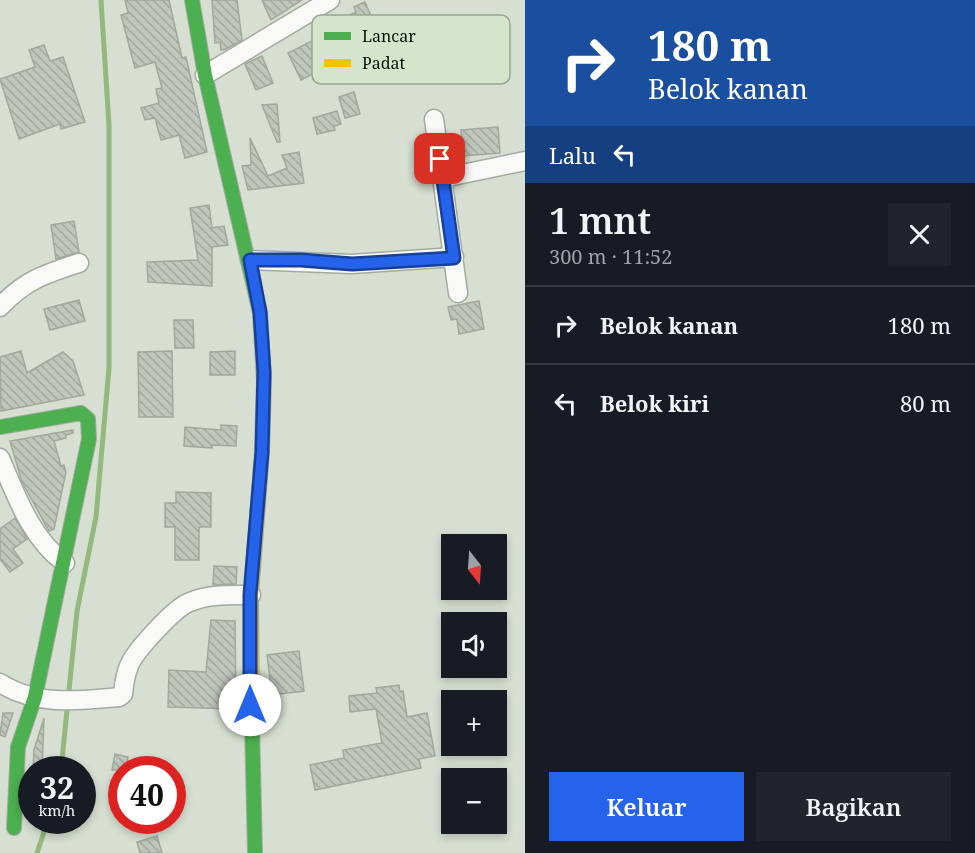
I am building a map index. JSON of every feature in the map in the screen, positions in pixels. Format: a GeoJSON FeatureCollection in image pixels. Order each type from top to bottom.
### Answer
{"type":"FeatureCollection","features":[{"type":"Feature","properties":{"kind":"street"},"geometry":{"type":"LineString","coordinates":[[192,0],[205,75],[250,260],[260,312],[264,371],[262,452],[250,595],[251,771],[255,853]]}},
{"type":"Feature","properties":{"kind":"street"},"geometry":{"type":"LineString","coordinates":[[205,75],[330,0]]}},
{"type":"Feature","properties":{"kind":"street"},"geometry":{"type":"LineString","coordinates":[[434,119],[458,293]]}},
{"type":"Feature","properties":{"kind":"street"},"geometry":{"type":"LineString","coordinates":[[443,178],[525,161]]}},
{"type":"Feature","properties":{"kind":"street"},"geometry":{"type":"LineString","coordinates":[[250,260],[301,260],[352,264],[454,258]]}},
{"type":"Feature","properties":{"kind":"street"},"geometry":{"type":"LineString","coordinates":[[0,307],[24,284],[79,263]]}},
{"type":"Feature","properties":{"kind":"street"},"geometry":{"type":"LineString","coordinates":[[0,427],[81,413],[88,419],[89,439],[62,571],[44,699],[18,747],[14,828]]}},
{"type":"Feature","properties":{"kind":"street"},"geometry":{"type":"LineString","coordinates":[[0,458],[36,533],[62,571]]}},
{"type":"Feature","properties":{"kind":"street"},"geometry":{"type":"LineString","coordinates":[[0,683],[15,692],[44,699],[116,697],[123,694],[129,664],[180,606],[218,596],[250,595]]}},
{"type":"Feature","properties":{"kind":"building"},"geometry":{"type":"Polygon","coordinates":[[[125,0],[169,0],[182,58],[186,57],[207,152],[185,158],[179,135],[161,140],[155,118],[145,120],[141,108],[159,103],[156,89],[162,88],[155,62],[135,68],[121,15],[128,13],[125,0]]]}},
{"type":"Feature","properties":{"kind":"building"},"geometry":{"type":"Polygon","coordinates":[[[212,0],[237,0],[242,40],[226,49],[221,50],[220,42],[215,43],[212,0]]]}},
{"type":"Feature","properties":{"kind":"building"},"geometry":{"type":"Polygon","coordinates":[[[262,0],[302,0],[271,20],[262,0]]]}},
{"type":"Feature","properties":{"kind":"building"},"geometry":{"type":"Polygon","coordinates":[[[365,2],[370,15],[350,15],[356,12],[354,7],[365,2]]]}},
{"type":"Feature","properties":{"kind":"building"},"geometry":{"type":"Polygon","coordinates":[[[312,41],[312,74],[301,80],[288,53],[312,41]]]}},
{"type":"Feature","properties":{"kind":"building"},"geometry":{"type":"Polygon","coordinates":[[[44,45],[50,61],[63,57],[85,122],[61,129],[60,124],[19,139],[0,79],[35,67],[29,50],[44,45]]]}},
{"type":"Feature","properties":{"kind":"building"},"geometry":{"type":"Polygon","coordinates":[[[262,56],[273,83],[256,90],[245,64],[262,56]]]}},
{"type":"Feature","properties":{"kind":"building"},"geometry":{"type":"Polygon","coordinates":[[[354,92],[360,114],[345,118],[339,97],[354,92]]]}},
{"type":"Feature","properties":{"kind":"building"},"geometry":{"type":"Polygon","coordinates":[[[277,104],[280,142],[277,142],[262,105],[277,104]]]}},
{"type":"Feature","properties":{"kind":"building"},"geometry":{"type":"Polygon","coordinates":[[[337,111],[341,124],[334,126],[335,130],[317,134],[313,118],[337,111]]]}},
{"type":"Feature","properties":{"kind":"building"},"geometry":{"type":"Polygon","coordinates":[[[498,127],[500,153],[463,156],[461,130],[498,127]]]}},
{"type":"Feature","properties":{"kind":"building"},"geometry":{"type":"Polygon","coordinates":[[[250,138],[268,176],[287,168],[282,155],[299,152],[304,183],[248,190],[242,166],[251,165],[250,138]]]}},
{"type":"Feature","properties":{"kind":"building"},"geometry":{"type":"Polygon","coordinates":[[[209,205],[212,228],[224,226],[228,245],[212,247],[212,286],[148,282],[147,262],[198,260],[190,208],[209,205]]]}},
{"type":"Feature","properties":{"kind":"building"},"geometry":{"type":"Polygon","coordinates":[[[74,221],[79,252],[56,259],[51,225],[74,221]]]}},
{"type":"Feature","properties":{"kind":"building"},"geometry":{"type":"Polygon","coordinates":[[[79,300],[85,321],[50,330],[44,309],[79,300]]]}},
{"type":"Feature","properties":{"kind":"building"},"geometry":{"type":"Polygon","coordinates":[[[479,301],[484,329],[459,334],[457,319],[451,320],[448,307],[479,301]]]}},
{"type":"Feature","properties":{"kind":"building"},"geometry":{"type":"Polygon","coordinates":[[[174,320],[193,320],[194,348],[175,348],[174,320]]]}},
{"type":"Feature","properties":{"kind":"building"},"geometry":{"type":"Polygon","coordinates":[[[21,351],[27,373],[63,352],[73,361],[84,395],[1,411],[0,357],[21,351]]]}},
{"type":"Feature","properties":{"kind":"building"},"geometry":{"type":"Polygon","coordinates":[[[172,351],[173,417],[139,417],[138,352],[172,351]]]}},
{"type":"Feature","properties":{"kind":"building"},"geometry":{"type":"Polygon","coordinates":[[[235,351],[235,375],[210,375],[210,352],[235,351]]]}},
{"type":"Feature","properties":{"kind":"building"},"geometry":{"type":"Polygon","coordinates":[[[221,425],[237,426],[236,446],[212,445],[212,448],[184,446],[185,427],[221,430],[221,425]]]}},
{"type":"Feature","properties":{"kind":"building"},"geometry":{"type":"Polygon","coordinates":[[[73,430],[73,433],[66,435],[66,438],[54,441],[61,466],[64,465],[66,472],[54,529],[49,531],[22,482],[10,441],[73,430]]]}},
{"type":"Feature","properties":{"kind":"building"},"geometry":{"type":"Polygon","coordinates":[[[176,492],[211,493],[211,527],[199,527],[199,560],[175,560],[175,527],[165,527],[165,503],[176,503],[176,492]]]}},
{"type":"Feature","properties":{"kind":"building"},"geometry":{"type":"Polygon","coordinates":[[[15,518],[27,539],[13,549],[23,563],[10,572],[0,559],[0,529],[15,518]]]}},
{"type":"Feature","properties":{"kind":"building"},"geometry":{"type":"Polygon","coordinates":[[[214,566],[237,567],[236,584],[213,585],[214,566]]]}},
{"type":"Feature","properties":{"kind":"building"},"geometry":{"type":"Polygon","coordinates":[[[211,620],[235,621],[236,709],[168,707],[169,670],[206,672],[211,620]]]}},
{"type":"Feature","properties":{"kind":"building"},"geometry":{"type":"Polygon","coordinates":[[[299,651],[304,691],[272,695],[267,655],[299,651]]]}},
{"type":"Feature","properties":{"kind":"building"},"geometry":{"type":"Polygon","coordinates":[[[399,685],[400,692],[403,691],[407,717],[427,713],[435,756],[419,759],[421,768],[315,790],[310,765],[344,758],[343,750],[382,743],[376,709],[350,712],[349,696],[377,693],[376,688],[399,685]]]}},
{"type":"Feature","properties":{"kind":"building"},"geometry":{"type":"Polygon","coordinates":[[[3,713],[13,713],[5,737],[0,735],[3,713]]]}},
{"type":"Feature","properties":{"kind":"building"},"geometry":{"type":"Polygon","coordinates":[[[44,718],[43,756],[34,756],[44,718]]]}},
{"type":"Feature","properties":{"kind":"building"},"geometry":{"type":"Polygon","coordinates":[[[157,836],[162,853],[140,853],[137,842],[157,836]]]}},
{"type":"Feature","properties":{"kind":"waterway"},"geometry":{"type":"LineString","coordinates":[[62,756],[77,611],[96,517],[109,368],[109,125],[101,0]]}},
{"type":"Feature","properties":{"kind":"waterway"},"geometry":{"type":"LineString","coordinates":[[37,853],[43,834]]}},
{"type":"Feature","properties":{"kind":"traffic: fast"},"geometry":{"type":"LineString","coordinates":[[192,0],[205,75],[260,313],[264,380]]}},
{"type":"Feature","properties":{"kind":"traffic: fast"},"geometry":{"type":"LineString","coordinates":[[0,427],[81,413],[88,419],[89,439],[35,697],[18,747],[14,828]]}},
{"type":"Feature","properties":{"kind":"traffic: fast"},"geometry":{"type":"LineString","coordinates":[[252,724],[255,853]]}},
{"type":"Feature","properties":{"kind":"traffic: slow"},"geometry":{"type":"LineString","coordinates":[[252,724],[251,595],[262,452],[264,380]]}},
{"type":"Feature","properties":{"kind":"route"},"geometry":{"type":"LineString","coordinates":[[250,705],[250,595],[262,452],[264,371],[260,312],[250,260],[301,260],[352,264],[454,258],[440,159]]}}]}
